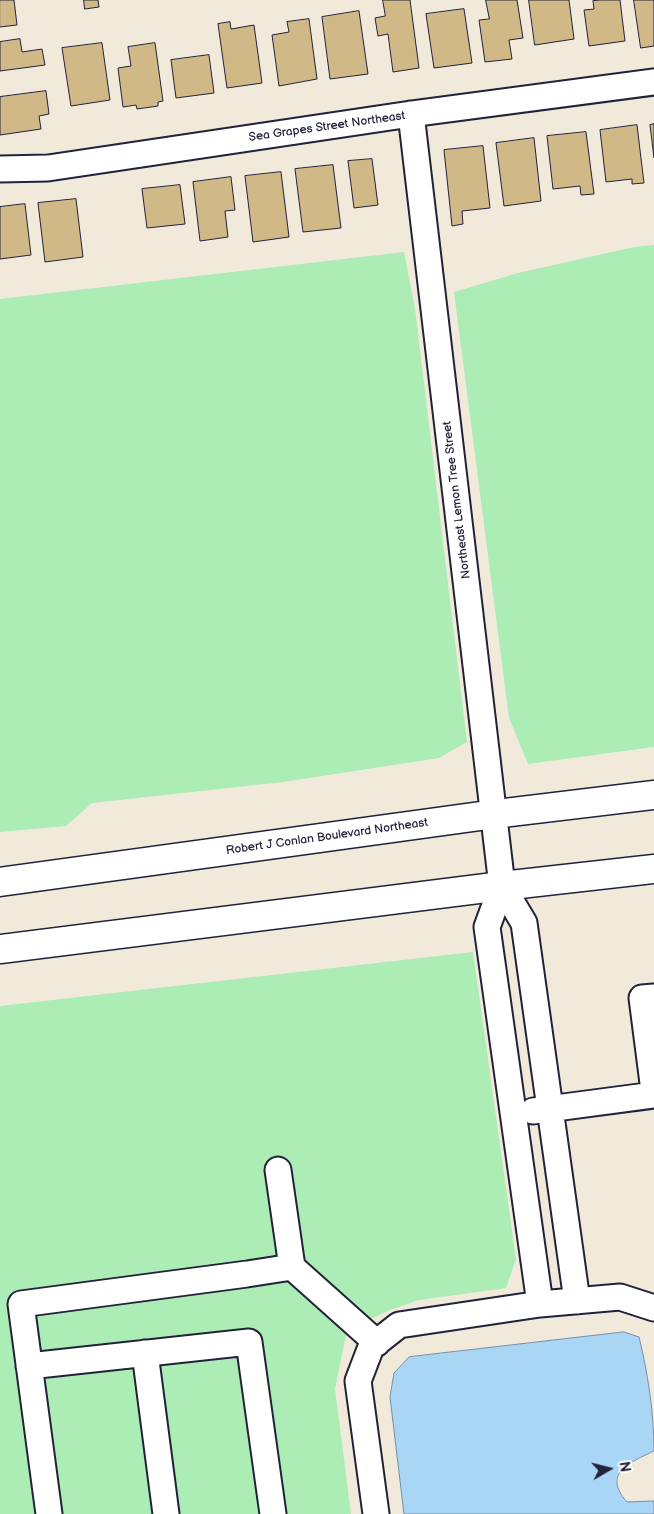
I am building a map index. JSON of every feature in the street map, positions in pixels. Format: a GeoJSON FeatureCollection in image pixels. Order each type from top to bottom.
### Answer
{"type":"FeatureCollection","features":[{"type":"Feature","properties":{"kind":"main road","name":"Robert J Conlan Boulevard Northeast"},"geometry":{"type":"LineString","coordinates":[[0,882],[495,814],[654,795]]}},
{"type":"Feature","properties":{"kind":"main road"},"geometry":{"type":"LineString","coordinates":[[0,949],[502,886],[654,869]]}},
{"type":"Feature","properties":{"kind":"street","name":"Sea Grapes Street Northeast"},"geometry":{"type":"LineString","coordinates":[[0,169],[48,168],[411,114],[654,82]]}},
{"type":"Feature","properties":{"kind":"street","name":"Northeast Lemon Tree Street"},"geometry":{"type":"LineString","coordinates":[[411,114],[502,886]]}},
{"type":"Feature","properties":{"kind":"street"},"geometry":{"type":"LineString","coordinates":[[502,886],[524,923],[577,1300]]}},
{"type":"Feature","properties":{"kind":"street"},"geometry":{"type":"LineString","coordinates":[[502,886],[487,928],[540,1304]]}},
{"type":"Feature","properties":{"kind":"street"},"geometry":{"type":"LineString","coordinates":[[514,1114],[654,1093],[642,998],[654,996]]}},
{"type":"Feature","properties":{"kind":"street"},"geometry":{"type":"LineString","coordinates":[[278,1170],[292,1267],[376,1343]]}},
{"type":"Feature","properties":{"kind":"street"},"geometry":{"type":"LineString","coordinates":[[48,1514],[21,1304],[292,1267]]}},
{"type":"Feature","properties":{"kind":"street"},"geometry":{"type":"LineString","coordinates":[[376,1514],[358,1380],[371,1347],[376,1343],[399,1326],[540,1304],[620,1297],[654,1308]]}},
{"type":"Feature","properties":{"kind":"street"},"geometry":{"type":"LineString","coordinates":[[29,1366],[249,1342],[273,1514]]}},
{"type":"Feature","properties":{"kind":"street"},"geometry":{"type":"LineString","coordinates":[[144,1354],[166,1514]]}},
{"type":"Feature","properties":{"kind":"green space"},"geometry":{"type":"Polygon","coordinates":[[[654,245],[654,747],[528,764],[509,718],[454,292],[518,273],[634,247],[654,245]]]}},
{"type":"Feature","properties":{"kind":"green space"},"geometry":{"type":"Polygon","coordinates":[[[404,252],[415,308],[467,742],[439,758],[283,782],[92,803],[66,826],[0,832],[0,299],[404,252]]]}},
{"type":"Feature","properties":{"kind":"green space"},"geometry":{"type":"Polygon","coordinates":[[[473,952],[516,1259],[506,1288],[419,1300],[390,1310],[347,1330],[335,1389],[351,1514],[0,1514],[0,1006],[473,952]]]}},
{"type":"Feature","properties":{"kind":"water"},"geometry":{"type":"Polygon","coordinates":[[[624,1332],[639,1337],[650,1394],[654,1451],[628,1464],[618,1476],[617,1483],[620,1492],[627,1502],[654,1501],[654,1514],[404,1514],[390,1397],[394,1373],[409,1357],[624,1332]]]}},
{"type":"Feature","properties":{"kind":"building"},"geometry":{"type":"Polygon","coordinates":[[[0,0],[14,0],[17,25],[0,27],[0,0]]]}},
{"type":"Feature","properties":{"kind":"building"},"geometry":{"type":"Polygon","coordinates":[[[84,0],[98,0],[99,7],[85,9],[84,0]]]}},
{"type":"Feature","properties":{"kind":"building"},"geometry":{"type":"Polygon","coordinates":[[[383,0],[410,0],[419,68],[393,72],[388,34],[378,36],[375,18],[385,16],[383,0]]]}},
{"type":"Feature","properties":{"kind":"building"},"geometry":{"type":"Polygon","coordinates":[[[486,0],[517,0],[523,38],[509,40],[512,59],[485,62],[479,20],[489,19],[486,0]]]}},
{"type":"Feature","properties":{"kind":"building"},"geometry":{"type":"Polygon","coordinates":[[[529,0],[569,0],[574,39],[535,45],[529,0]]]}},
{"type":"Feature","properties":{"kind":"building"},"geometry":{"type":"Polygon","coordinates":[[[620,0],[625,41],[589,46],[584,10],[594,9],[593,1],[620,0]]]}},
{"type":"Feature","properties":{"kind":"building"},"geometry":{"type":"Polygon","coordinates":[[[634,0],[654,0],[654,46],[641,48],[634,0]]]}},
{"type":"Feature","properties":{"kind":"building"},"geometry":{"type":"Polygon","coordinates":[[[464,9],[472,63],[434,68],[426,14],[464,9]]]}},
{"type":"Feature","properties":{"kind":"building"},"geometry":{"type":"Polygon","coordinates":[[[359,11],[368,74],[330,79],[322,17],[359,11]]]}},
{"type":"Feature","properties":{"kind":"building"},"geometry":{"type":"Polygon","coordinates":[[[309,19],[317,79],[279,86],[272,35],[289,32],[287,22],[309,19]]]}},
{"type":"Feature","properties":{"kind":"building"},"geometry":{"type":"Polygon","coordinates":[[[230,22],[231,29],[254,25],[262,83],[227,88],[218,24],[230,22]]]}},
{"type":"Feature","properties":{"kind":"building"},"geometry":{"type":"Polygon","coordinates":[[[20,39],[22,52],[42,49],[45,65],[0,71],[0,42],[20,39]]]}},
{"type":"Feature","properties":{"kind":"building"},"geometry":{"type":"Polygon","coordinates":[[[102,43],[110,100],[71,106],[62,48],[102,43]]]}},
{"type":"Feature","properties":{"kind":"building"},"geometry":{"type":"Polygon","coordinates":[[[155,43],[163,101],[158,102],[158,106],[137,109],[136,105],[123,107],[118,68],[131,66],[128,47],[155,43]]]}},
{"type":"Feature","properties":{"kind":"building"},"geometry":{"type":"Polygon","coordinates":[[[209,55],[214,93],[176,98],[171,60],[209,55]]]}},
{"type":"Feature","properties":{"kind":"building"},"geometry":{"type":"Polygon","coordinates":[[[46,91],[49,114],[39,116],[41,129],[0,135],[0,97],[46,91]]]}},
{"type":"Feature","properties":{"kind":"building"},"geometry":{"type":"Polygon","coordinates":[[[654,124],[654,158],[650,125],[654,124]]]}},
{"type":"Feature","properties":{"kind":"building"},"geometry":{"type":"Polygon","coordinates":[[[637,125],[644,183],[632,184],[632,179],[606,182],[600,130],[637,125]]]}},
{"type":"Feature","properties":{"kind":"building"},"geometry":{"type":"Polygon","coordinates":[[[586,132],[594,194],[581,195],[580,186],[553,189],[547,136],[586,132]]]}},
{"type":"Feature","properties":{"kind":"building"},"geometry":{"type":"Polygon","coordinates":[[[534,138],[541,201],[504,206],[496,143],[534,138]]]}},
{"type":"Feature","properties":{"kind":"building"},"geometry":{"type":"Polygon","coordinates":[[[483,146],[490,208],[462,211],[463,224],[452,226],[444,150],[483,146]]]}},
{"type":"Feature","properties":{"kind":"building"},"geometry":{"type":"Polygon","coordinates":[[[372,159],[378,205],[354,208],[348,161],[372,159]]]}},
{"type":"Feature","properties":{"kind":"building"},"geometry":{"type":"Polygon","coordinates":[[[333,165],[341,228],[303,232],[295,169],[333,165]]]}},
{"type":"Feature","properties":{"kind":"building"},"geometry":{"type":"Polygon","coordinates":[[[281,172],[289,237],[253,242],[245,176],[281,172]]]}},
{"type":"Feature","properties":{"kind":"building"},"geometry":{"type":"Polygon","coordinates":[[[231,177],[235,210],[225,211],[228,237],[200,241],[193,182],[231,177]]]}},
{"type":"Feature","properties":{"kind":"building"},"geometry":{"type":"Polygon","coordinates":[[[180,185],[185,224],[147,228],[142,189],[180,185]]]}},
{"type":"Feature","properties":{"kind":"building"},"geometry":{"type":"Polygon","coordinates":[[[76,199],[83,257],[45,262],[38,203],[76,199]]]}},
{"type":"Feature","properties":{"kind":"building"},"geometry":{"type":"Polygon","coordinates":[[[25,204],[31,255],[0,259],[0,207],[25,204]]]}}]}
